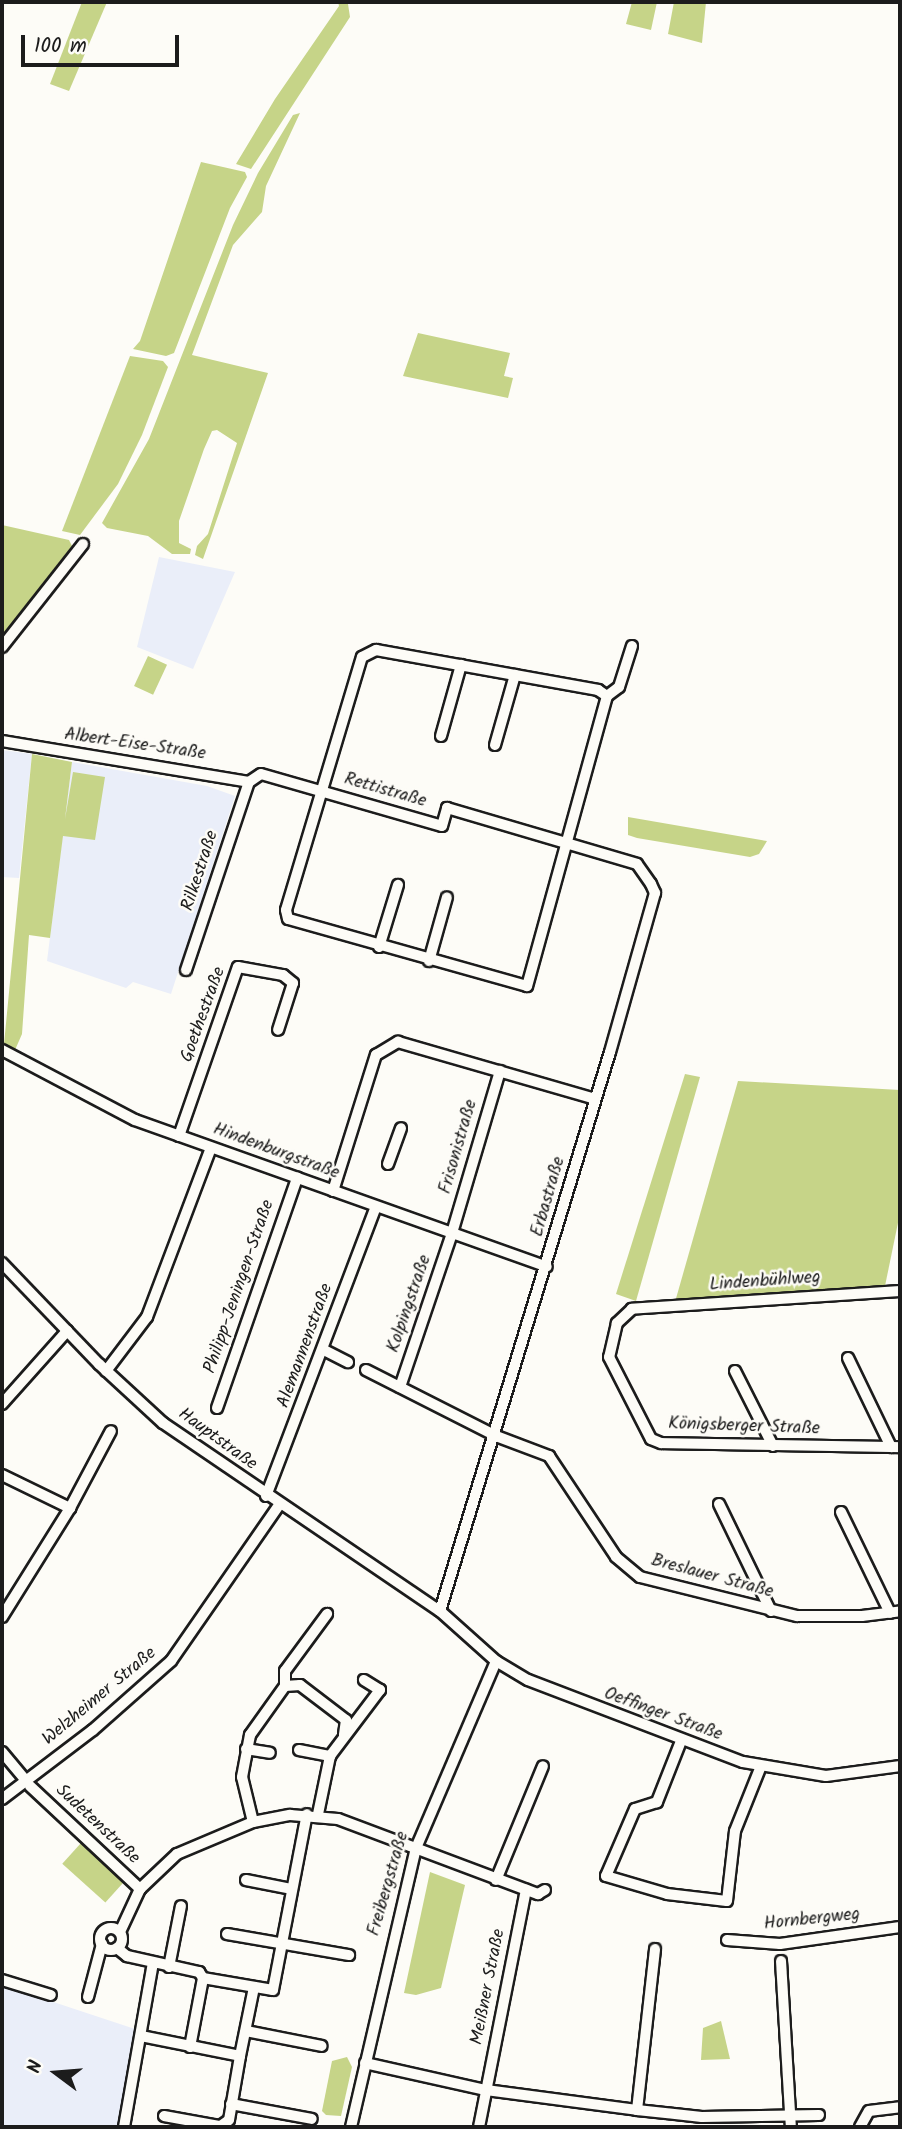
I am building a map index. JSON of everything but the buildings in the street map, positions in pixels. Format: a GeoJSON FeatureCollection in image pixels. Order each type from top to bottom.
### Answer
{"type":"FeatureCollection","features":[{"type":"Feature","properties":{"kind":"street"},"geometry":{"type":"LineString","coordinates":[[2,647],[83,544]]}},
{"type":"Feature","properties":{"kind":"street"},"geometry":{"type":"LineString","coordinates":[[607,696],[598,690],[376,650],[362,657],[286,910],[288,919],[379,947],[527,986],[607,696],[619,687],[632,646]]}},
{"type":"Feature","properties":{"kind":"street"},"geometry":{"type":"LineString","coordinates":[[441,736],[461,665]]}},
{"type":"Feature","properties":{"kind":"street"},"geometry":{"type":"LineString","coordinates":[[495,745],[514,675]]}},
{"type":"Feature","properties":{"kind":"street","name":"Albert-Eise-Straße"},"geometry":{"type":"LineString","coordinates":[[2,741],[249,782]]}},
{"type":"Feature","properties":{"kind":"street","name":"Rettistraße"},"geometry":{"type":"LineString","coordinates":[[249,782],[261,774],[442,826],[447,808],[568,842]]}},
{"type":"Feature","properties":{"kind":"street","name":"Rilkestraße"},"geometry":{"type":"LineString","coordinates":[[186,970],[249,782]]}},
{"type":"Feature","properties":{"kind":"street","name":"Erbastraße"},"geometry":{"type":"LineString","coordinates":[[440,1611],[547,1267],[655,893],[637,864],[568,842]]}},
{"type":"Feature","properties":{"kind":"street"},"geometry":{"type":"LineString","coordinates":[[379,947],[398,885]]}},
{"type":"Feature","properties":{"kind":"street"},"geometry":{"type":"LineString","coordinates":[[429,961],[447,897]]}},
{"type":"Feature","properties":{"kind":"street","name":"Goethestraße"},"geometry":{"type":"LineString","coordinates":[[178,1136],[238,967],[283,975],[293,983],[278,1030]]}},
{"type":"Feature","properties":{"kind":"street"},"geometry":{"type":"LineString","coordinates":[[333,1191],[376,1055],[398,1042],[595,1098]]}},
{"type":"Feature","properties":{"kind":"street","name":"Hindenburgstraße"},"geometry":{"type":"LineString","coordinates":[[2,1050],[135,1120],[547,1267]]}},
{"type":"Feature","properties":{"kind":"street","name":"Frisonistraße"},"geometry":{"type":"LineString","coordinates":[[453,1233],[500,1071]]}},
{"type":"Feature","properties":{"kind":"street"},"geometry":{"type":"LineString","coordinates":[[388,1164],[401,1128]]}},
{"type":"Feature","properties":{"kind":"street"},"geometry":{"type":"LineString","coordinates":[[106,1371],[147,1317],[211,1148]]}},
{"type":"Feature","properties":{"kind":"street","name":"Philipp-Jeningen-Straße"},"geometry":{"type":"LineString","coordinates":[[217,1408],[297,1178]]}},
{"type":"Feature","properties":{"kind":"street","name":"Alemannenstraße"},"geometry":{"type":"LineString","coordinates":[[266,1496],[324,1350],[376,1207]]}},
{"type":"Feature","properties":{"kind":"street","name":"Kolpingstraße"},"geometry":{"type":"LineString","coordinates":[[400,1387],[453,1233]]}},
{"type":"Feature","properties":{"kind":"street","name":"Hauptstraße"},"geometry":{"type":"LineString","coordinates":[[2,1263],[106,1371],[163,1423],[279,1505],[440,1611]]}},
{"type":"Feature","properties":{"kind":"street","name":"Lindenbühlweg"},"geometry":{"type":"LineString","coordinates":[[632,1309],[900,1291]]}},
{"type":"Feature","properties":{"kind":"street","name":"Königsberger Straße"},"geometry":{"type":"LineString","coordinates":[[632,1309],[617,1323],[609,1357],[651,1439],[773,1446],[895,1447]]}},
{"type":"Feature","properties":{"kind":"street"},"geometry":{"type":"LineString","coordinates":[[2,1404],[66,1331]]}},
{"type":"Feature","properties":{"kind":"street"},"geometry":{"type":"LineString","coordinates":[[324,1350],[348,1362]]}},
{"type":"Feature","properties":{"kind":"street"},"geometry":{"type":"LineString","coordinates":[[848,1358],[895,1447]]}},
{"type":"Feature","properties":{"kind":"street","name":"Breslauer Straße"},"geometry":{"type":"LineString","coordinates":[[366,1370],[496,1436],[549,1457],[616,1557],[640,1577],[771,1611],[830,1618],[895,1612]]}},
{"type":"Feature","properties":{"kind":"street"},"geometry":{"type":"LineString","coordinates":[[735,1371],[773,1446]]}},
{"type":"Feature","properties":{"kind":"street"},"geometry":{"type":"LineString","coordinates":[[2,1617],[71,1508],[111,1431]]}},
{"type":"Feature","properties":{"kind":"street"},"geometry":{"type":"LineString","coordinates":[[2,1475],[71,1508]]}},
{"type":"Feature","properties":{"kind":"street"},"geometry":{"type":"LineString","coordinates":[[719,1504],[771,1611]]}},
{"type":"Feature","properties":{"kind":"street","name":"Welzheimer Straße"},"geometry":{"type":"LineString","coordinates":[[2,1799],[28,1783],[102,1723],[171,1661],[279,1505]]}},
{"type":"Feature","properties":{"kind":"street"},"geometry":{"type":"LineString","coordinates":[[841,1512],[895,1612]]}},
{"type":"Feature","properties":{"kind":"street","name":"Oeffinger Straße"},"geometry":{"type":"LineString","coordinates":[[440,1611],[496,1661],[560,1695],[681,1741],[761,1766],[826,1776],[900,1766]]}},
{"type":"Feature","properties":{"kind":"street"},"geometry":{"type":"LineString","coordinates":[[253,1822],[242,1777],[250,1735],[285,1686],[285,1671],[327,1614]]}},
{"type":"Feature","properties":{"kind":"street","name":"Freibergstraße"},"geometry":{"type":"LineString","coordinates":[[351,2127],[416,1848],[496,1661]]}},
{"type":"Feature","properties":{"kind":"street"},"geometry":{"type":"LineString","coordinates":[[203,1978],[273,1990],[292,1889],[330,1755],[380,1690],[364,1680]]}},
{"type":"Feature","properties":{"kind":"street"},"geometry":{"type":"LineString","coordinates":[[285,1686],[300,1685],[346,1720],[344,1737]]}},
{"type":"Feature","properties":{"kind":"street"},"geometry":{"type":"LineString","coordinates":[[681,1741],[652,1807],[635,1809],[606,1876],[667,1894],[727,1901],[736,1831],[761,1766]]}},
{"type":"Feature","properties":{"kind":"street"},"geometry":{"type":"LineString","coordinates":[[246,1749],[270,1753]]}},
{"type":"Feature","properties":{"kind":"street"},"geometry":{"type":"LineString","coordinates":[[299,1750],[330,1755]]}},
{"type":"Feature","properties":{"kind":"street","name":"Sudetenstraße"},"geometry":{"type":"LineString","coordinates":[[2,1752],[28,1783],[140,1889]]}},
{"type":"Feature","properties":{"kind":"street"},"geometry":{"type":"LineString","coordinates":[[543,1766],[496,1880],[537,1894],[545,1890]]}},
{"type":"Feature","properties":{"kind":"street","name":"Sudetenstraße"},"geometry":{"type":"LineString","coordinates":[[117,1948],[120,1932],[140,1889],[177,1854],[253,1822],[313,1814],[416,1848],[496,1880]]}},
{"type":"Feature","properties":{"kind":"street"},"geometry":{"type":"LineString","coordinates":[[246,1880],[292,1889]]}},
{"type":"Feature","properties":{"kind":"street","name":"Meißner Straße"},"geometry":{"type":"LineString","coordinates":[[479,2127],[526,1890]]}},
{"type":"Feature","properties":{"kind":"street"},"geometry":{"type":"LineString","coordinates":[[169,1967],[181,1906]]}},
{"type":"Feature","properties":{"kind":"street","name":"Hornbergweg"},"geometry":{"type":"LineString","coordinates":[[727,1940],[780,1944],[900,1927]]}},
{"type":"Feature","properties":{"kind":"street"},"geometry":{"type":"LineString","coordinates":[[88,1997],[105,1930],[120,1932]]}},
{"type":"Feature","properties":{"kind":"street"},"geometry":{"type":"LineString","coordinates":[[227,1934],[349,1955]]}},
{"type":"Feature","properties":{"kind":"street"},"geometry":{"type":"LineString","coordinates":[[102,1944],[117,1948],[127,1956],[199,1972],[203,1978],[190,2046]]}},
{"type":"Feature","properties":{"kind":"street"},"geometry":{"type":"LineString","coordinates":[[637,2110],[655,1949]]}},
{"type":"Feature","properties":{"kind":"street"},"geometry":{"type":"LineString","coordinates":[[781,1961],[791,2122]]}},
{"type":"Feature","properties":{"kind":"street"},"geometry":{"type":"LineString","coordinates":[[124,2127],[153,1963]]}},
{"type":"Feature","properties":{"kind":"street"},"geometry":{"type":"LineString","coordinates":[[2,1980],[51,1995]]}},
{"type":"Feature","properties":{"kind":"street"},"geometry":{"type":"LineString","coordinates":[[164,2116],[219,2127],[229,2120],[254,1987]]}},
{"type":"Feature","properties":{"kind":"street"},"geometry":{"type":"LineString","coordinates":[[246,2031],[322,2046]]}},
{"type":"Feature","properties":{"kind":"street"},"geometry":{"type":"LineString","coordinates":[[141,2036],[240,2056]]}},
{"type":"Feature","properties":{"kind":"street"},"geometry":{"type":"LineString","coordinates":[[365,2063],[486,2091],[637,2110],[791,2122],[819,2115]]}},
{"type":"Feature","properties":{"kind":"street"},"geometry":{"type":"LineString","coordinates":[[231,2104],[312,2119]]}},
{"type":"Feature","properties":{"kind":"street"},"geometry":{"type":"LineString","coordinates":[[860,2127],[869,2111],[900,2107]]}},
{"type":"Feature","properties":{"kind":"shaded area"},"geometry":{"type":"Polygon","coordinates":[[[159,557],[235,572],[193,669],[137,647],[159,557]]]}},
{"type":"Feature","properties":{"kind":"shaded area"},"geometry":{"type":"Polygon","coordinates":[[[2,750],[32,754],[19,878],[2,877],[2,750]]]}},
{"type":"Feature","properties":{"kind":"shaded area"},"geometry":{"type":"Polygon","coordinates":[[[72,762],[207,786],[235,796],[171,994],[133,982],[126,988],[47,961],[72,762]]]}},
{"type":"Feature","properties":{"kind":"shaded area"},"geometry":{"type":"Polygon","coordinates":[[[2,1985],[138,2030],[121,2127],[2,2127],[2,1985]]]}},
{"type":"Feature","properties":{"kind":"green space"},"geometry":{"type":"Polygon","coordinates":[[[82,2],[107,2],[69,91],[50,84],[82,2]]]}},
{"type":"Feature","properties":{"kind":"green space"},"geometry":{"type":"Polygon","coordinates":[[[338,2],[348,4],[350,17],[251,169],[236,164],[275,99],[339,6],[338,2]]]}},
{"type":"Feature","properties":{"kind":"green space"},"geometry":{"type":"Polygon","coordinates":[[[632,2],[657,2],[651,30],[626,24],[632,2]]]}},
{"type":"Feature","properties":{"kind":"green space"},"geometry":{"type":"Polygon","coordinates":[[[674,2],[706,2],[702,43],[668,34],[674,2]]]}},
{"type":"Feature","properties":{"kind":"green space"},"geometry":{"type":"Polygon","coordinates":[[[300,113],[266,186],[262,212],[233,245],[192,355],[268,373],[203,559],[195,555],[197,546],[208,534],[237,443],[217,430],[212,431],[204,449],[179,521],[179,543],[191,549],[190,554],[172,554],[148,536],[107,528],[102,523],[149,439],[233,225],[258,173],[293,115],[300,113]]]}},
{"type":"Feature","properties":{"kind":"green space"},"geometry":{"type":"Polygon","coordinates":[[[201,162],[245,172],[247,177],[230,208],[174,353],[166,356],[133,349],[140,341],[201,162]]]}},
{"type":"Feature","properties":{"kind":"green space"},"geometry":{"type":"Polygon","coordinates":[[[418,333],[510,353],[504,376],[513,378],[508,398],[403,376],[418,333]]]}},
{"type":"Feature","properties":{"kind":"green space"},"geometry":{"type":"Polygon","coordinates":[[[130,356],[163,361],[168,367],[142,435],[118,484],[80,535],[62,531],[130,356]]]}},
{"type":"Feature","properties":{"kind":"green space"},"geometry":{"type":"Polygon","coordinates":[[[2,525],[69,540],[72,546],[2,636],[2,525]]]}},
{"type":"Feature","properties":{"kind":"green space"},"geometry":{"type":"Polygon","coordinates":[[[148,656],[167,665],[153,695],[134,686],[148,656]]]}},
{"type":"Feature","properties":{"kind":"green space"},"geometry":{"type":"Polygon","coordinates":[[[32,754],[72,762],[65,819],[73,772],[105,777],[95,840],[63,836],[50,938],[29,935],[22,1034],[15,1050],[4,1044],[32,754]]]}},
{"type":"Feature","properties":{"kind":"green space"},"geometry":{"type":"Polygon","coordinates":[[[628,817],[767,841],[759,854],[750,857],[637,838],[628,835],[628,817]]]}},
{"type":"Feature","properties":{"kind":"green space"},"geometry":{"type":"Polygon","coordinates":[[[685,1074],[700,1077],[636,1301],[616,1294],[685,1074]]]}},
{"type":"Feature","properties":{"kind":"green space"},"geometry":{"type":"Polygon","coordinates":[[[738,1081],[900,1090],[900,1213],[885,1286],[675,1302],[738,1081]]]}},
{"type":"Feature","properties":{"kind":"green space"},"geometry":{"type":"Polygon","coordinates":[[[81,1843],[124,1882],[105,1903],[62,1864],[81,1843]]]}},
{"type":"Feature","properties":{"kind":"green space"},"geometry":{"type":"Polygon","coordinates":[[[430,1872],[465,1885],[441,1988],[416,1995],[404,1993],[430,1872]]]}},
{"type":"Feature","properties":{"kind":"green space"},"geometry":{"type":"Polygon","coordinates":[[[721,2021],[730,2059],[701,2060],[703,2028],[721,2021]]]}},
{"type":"Feature","properties":{"kind":"green space"},"geometry":{"type":"Polygon","coordinates":[[[347,2057],[352,2067],[341,2116],[326,2115],[322,2111],[332,2061],[347,2057]]]}}]}
